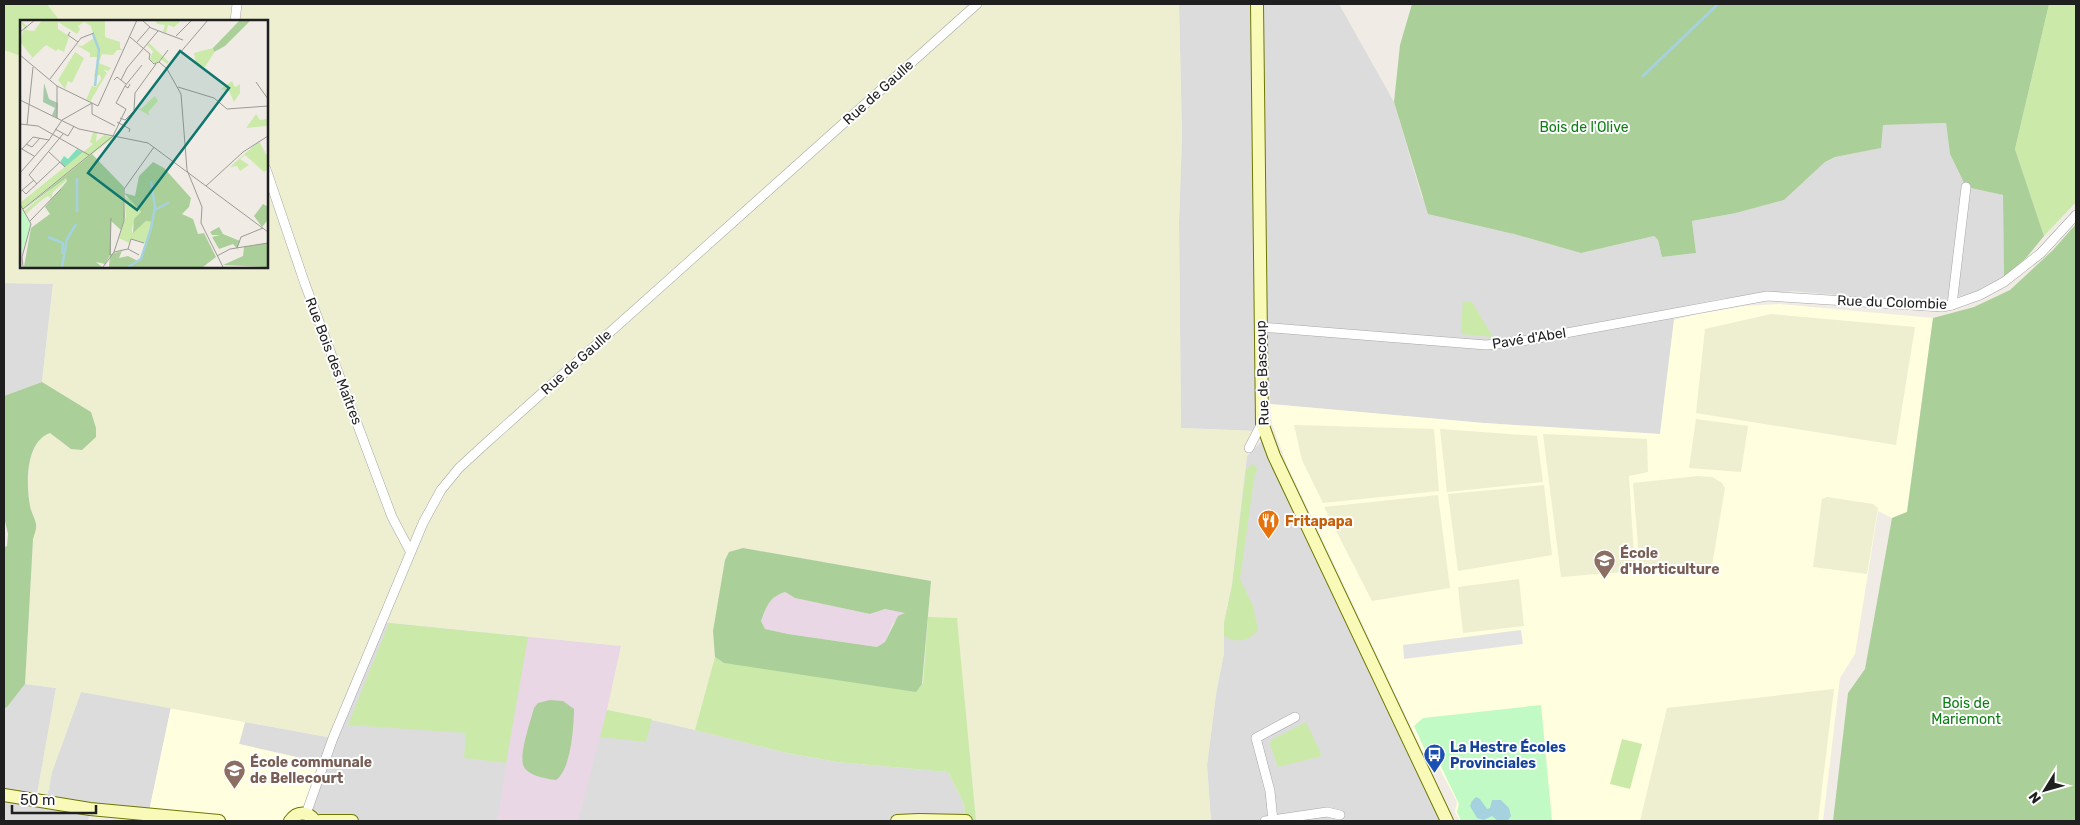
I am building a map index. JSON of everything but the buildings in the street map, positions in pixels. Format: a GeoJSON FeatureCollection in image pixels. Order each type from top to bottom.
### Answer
{"type":"FeatureCollection","features":[{"type":"Feature","properties":{"kind":"main road","name":"Rue de Bascoup"},"geometry":{"type":"LineString","coordinates":[[1257,4],[1262,423],[1274,456],[1446,821]]}},
{"type":"Feature","properties":{"kind":"main road"},"geometry":{"type":"LineString","coordinates":[[4,796],[109,811],[220,821]]}},
{"type":"Feature","properties":{"kind":"main road"},"geometry":{"type":"LineString","coordinates":[[290,821],[298,814],[311,818]]}},
{"type":"Feature","properties":{"kind":"main road"},"geometry":{"type":"LineString","coordinates":[[320,821],[352,821]]}},
{"type":"Feature","properties":{"kind":"main road"},"geometry":{"type":"LineString","coordinates":[[897,821],[966,821]]}},
{"type":"Feature","properties":{"kind":"street"},"geometry":{"type":"LineString","coordinates":[[235,20],[237,4]]}},
{"type":"Feature","properties":{"kind":"street","name":"Rue de Gaulle"},"geometry":{"type":"LineString","coordinates":[[311,818],[333,738],[410,551],[441,490],[459,468],[978,4]]}},
{"type":"Feature","properties":{"kind":"street","name":"Rue Bois des Maîtres"},"geometry":{"type":"LineString","coordinates":[[268,175],[305,284],[392,517],[410,551]]}},
{"type":"Feature","properties":{"kind":"street"},"geometry":{"type":"LineString","coordinates":[[1952,305],[1966,188]]}},
{"type":"Feature","properties":{"kind":"street","name":"Rue du Colombie"},"geometry":{"type":"LineString","coordinates":[[1767,296],[1942,307],[1952,305],[1980,296],[2004,282],[2041,253],[2076,215]]}},
{"type":"Feature","properties":{"kind":"street","name":"Pavé d'Abel"},"geometry":{"type":"LineString","coordinates":[[1260,327],[1281,327],[1471,344],[1494,344],[1767,296]]}},
{"type":"Feature","properties":{"kind":"street"},"geometry":{"type":"LineString","coordinates":[[1249,448],[1262,423]]}},
{"type":"Feature","properties":{"kind":"street"},"geometry":{"type":"LineString","coordinates":[[1295,717],[1256,738],[1270,791],[1271,821],[1327,812],[1340,815]]}},
{"type":"Feature","properties":{"kind":"shaded area"},"geometry":{"type":"Polygon","coordinates":[[[47,4],[1179,4],[1182,136],[1179,221],[1181,428],[1257,431],[1247,456],[1232,586],[1224,623],[1224,653],[1216,694],[1207,765],[1211,821],[976,821],[957,619],[928,617],[931,581],[743,548],[713,631],[715,657],[695,730],[607,710],[621,646],[382,622],[333,738],[81,692],[52,772],[46,802],[36,800],[56,688],[25,684],[33,539],[37,526],[30,506],[28,484],[30,458],[36,445],[44,435],[50,433],[71,449],[91,412],[42,382],[53,284],[4,283],[4,50],[20,56],[20,268],[268,268],[268,20],[59,20],[47,4]]]}},
{"type":"Feature","properties":{"kind":"shaded area"},"geometry":{"type":"Polygon","coordinates":[[[1179,4],[1257,4],[1257,431],[1181,428],[1179,221],[1182,136],[1179,4]]]}},
{"type":"Feature","properties":{"kind":"shaded area"},"geometry":{"type":"Polygon","coordinates":[[[1261,4],[1339,4],[1394,102],[1422,198],[1514,234],[1581,253],[1654,236],[1658,240],[1662,257],[1696,253],[1692,221],[1736,213],[1784,200],[1825,162],[1835,157],[1880,148],[1882,125],[1946,123],[1950,154],[1966,187],[2003,195],[2004,277],[1973,293],[1950,299],[1923,302],[1791,291],[1719,299],[1671,309],[1674,320],[1660,434],[1484,423],[1270,404],[1265,347],[1261,4]]]}},
{"type":"Feature","properties":{"kind":"shaded area"},"geometry":{"type":"Polygon","coordinates":[[[4,283],[53,284],[42,382],[4,396],[4,283]]]}},
{"type":"Feature","properties":{"kind":"shaded area","name":"École d'Horticulture"},"geometry":{"type":"Polygon","coordinates":[[[1779,304],[1933,318],[1907,512],[1892,518],[1878,511],[1855,654],[1840,678],[1823,821],[1460,821],[1455,812],[1457,802],[1434,758],[1423,752],[1287,465],[1272,424],[1270,404],[1484,423],[1660,434],[1674,320],[1745,306],[1779,304]]]}},
{"type":"Feature","properties":{"kind":"shaded area"},"geometry":{"type":"Polygon","coordinates":[[[1771,314],[1915,327],[1896,445],[1696,413],[1705,329],[1771,314]]]}},
{"type":"Feature","properties":{"kind":"shaded area"},"geometry":{"type":"Polygon","coordinates":[[[1696,419],[1748,426],[1741,472],[1689,468],[1696,419]]]}},
{"type":"Feature","properties":{"kind":"shaded area"},"geometry":{"type":"Polygon","coordinates":[[[1294,425],[1434,429],[1439,491],[1323,503],[1302,460],[1294,425]]]}},
{"type":"Feature","properties":{"kind":"shaded area"},"geometry":{"type":"Polygon","coordinates":[[[1440,429],[1537,436],[1543,482],[1447,492],[1440,429]]]}},
{"type":"Feature","properties":{"kind":"shaded area"},"geometry":{"type":"Polygon","coordinates":[[[1543,434],[1647,439],[1648,472],[1629,476],[1635,571],[1561,577],[1543,434]]]}},
{"type":"Feature","properties":{"kind":"shaded area"},"geometry":{"type":"Polygon","coordinates":[[[1266,437],[1447,821],[1211,821],[1207,765],[1216,694],[1224,653],[1224,623],[1247,456],[1266,437]]]}},
{"type":"Feature","properties":{"kind":"shaded area"},"geometry":{"type":"Polygon","coordinates":[[[1698,476],[1712,477],[1722,483],[1725,488],[1712,565],[1640,570],[1633,483],[1698,476]]]}},
{"type":"Feature","properties":{"kind":"shaded area"},"geometry":{"type":"Polygon","coordinates":[[[1544,485],[1552,555],[1458,571],[1448,494],[1544,485]]]}},
{"type":"Feature","properties":{"kind":"shaded area"},"geometry":{"type":"Polygon","coordinates":[[[1438,495],[1450,588],[1372,601],[1324,507],[1438,495]]]}},
{"type":"Feature","properties":{"kind":"shaded area"},"geometry":{"type":"Polygon","coordinates":[[[1827,497],[1873,504],[1878,508],[1867,574],[1813,567],[1822,499],[1827,497]]]}},
{"type":"Feature","properties":{"kind":"shaded area"},"geometry":{"type":"Polygon","coordinates":[[[1519,579],[1524,626],[1463,633],[1458,587],[1519,579]]]}},
{"type":"Feature","properties":{"kind":"shaded area"},"geometry":{"type":"Polygon","coordinates":[[[785,592],[795,598],[870,614],[885,609],[907,613],[893,623],[885,642],[877,647],[765,629],[761,621],[767,605],[776,595],[785,592]]]}},
{"type":"Feature","properties":{"kind":"shaded area"},"geometry":{"type":"Polygon","coordinates":[[[381,622],[621,646],[607,710],[652,719],[787,753],[837,762],[948,772],[964,804],[965,821],[352,821],[309,815],[323,763],[239,744],[245,722],[333,738],[381,622]]]}},
{"type":"Feature","properties":{"kind":"shaded area"},"geometry":{"type":"Polygon","coordinates":[[[1521,630],[1523,644],[1404,659],[1403,645],[1521,630]]]}},
{"type":"Feature","properties":{"kind":"shaded area"},"geometry":{"type":"Polygon","coordinates":[[[528,637],[621,646],[607,710],[578,821],[497,821],[528,637]]]}},
{"type":"Feature","properties":{"kind":"shaded area"},"geometry":{"type":"Polygon","coordinates":[[[25,684],[56,688],[36,800],[49,790],[52,772],[81,692],[171,707],[148,816],[90,809],[88,821],[4,821],[4,709],[25,684]]]}},
{"type":"Feature","properties":{"kind":"shaded area"},"geometry":{"type":"Polygon","coordinates":[[[1834,689],[1818,821],[1640,821],[1667,708],[1834,689]]]}},
{"type":"Feature","properties":{"kind":"shaded area","name":"École communale de Bellecourt"},"geometry":{"type":"Polygon","coordinates":[[[171,707],[245,722],[239,744],[323,763],[306,814],[290,821],[219,821],[148,816],[171,707]]]}},
{"type":"Feature","properties":{"kind":"green space"},"geometry":{"type":"Polygon","coordinates":[[[4,4],[47,4],[59,20],[20,20],[20,56],[4,50],[4,4]]]}},
{"type":"Feature","properties":{"kind":"green space","name":"Bois de l'Olive"},"geometry":{"type":"Polygon","coordinates":[[[1412,4],[2049,4],[2015,149],[2044,236],[2026,258],[2004,277],[2003,195],[1966,187],[1950,154],[1946,123],[1883,125],[1881,148],[1835,157],[1825,162],[1784,200],[1736,213],[1692,221],[1696,253],[1662,257],[1658,240],[1654,236],[1581,253],[1514,234],[1428,214],[1394,102],[1400,45],[1412,4]]]}},
{"type":"Feature","properties":{"kind":"green space"},"geometry":{"type":"Polygon","coordinates":[[[2049,4],[2076,4],[2076,202],[2044,236],[2015,149],[2049,4]]]}},
{"type":"Feature","properties":{"kind":"green space","name":"Bois de Mariemont"},"geometry":{"type":"Polygon","coordinates":[[[2076,224],[2076,821],[1833,821],[1848,693],[1865,669],[1892,518],[1907,512],[1933,318],[1974,307],[2010,290],[2053,250],[2076,224]]]}},
{"type":"Feature","properties":{"kind":"green space"},"geometry":{"type":"Polygon","coordinates":[[[1463,301],[1472,302],[1493,337],[1461,334],[1463,301]]]}},
{"type":"Feature","properties":{"kind":"green space"},"geometry":{"type":"Polygon","coordinates":[[[42,382],[91,412],[96,428],[96,437],[82,450],[71,449],[50,433],[36,445],[32,454],[29,465],[28,487],[30,506],[36,530],[33,539],[25,684],[4,709],[4,547],[7,546],[8,534],[4,517],[4,396],[42,382]]]}},
{"type":"Feature","properties":{"kind":"green space"},"geometry":{"type":"Polygon","coordinates":[[[1253,464],[1258,469],[1255,473],[1240,579],[1253,606],[1258,629],[1248,639],[1233,640],[1224,636],[1224,623],[1232,586],[1246,470],[1253,464]]]}},
{"type":"Feature","properties":{"kind":"green space"},"geometry":{"type":"Polygon","coordinates":[[[743,548],[931,581],[922,684],[916,692],[724,663],[715,657],[713,631],[725,560],[729,552],[743,548]],[[785,592],[772,599],[761,621],[765,629],[877,647],[885,642],[898,616],[905,613],[885,609],[870,614],[795,598],[785,592]]]}},
{"type":"Feature","properties":{"kind":"green space"},"geometry":{"type":"Polygon","coordinates":[[[928,617],[957,618],[976,821],[965,821],[964,804],[948,772],[837,762],[787,753],[695,730],[715,657],[724,663],[923,684],[928,617]]]}},
{"type":"Feature","properties":{"kind":"green space"},"geometry":{"type":"Polygon","coordinates":[[[389,623],[528,637],[506,763],[464,758],[466,733],[348,725],[389,623]]]}},
{"type":"Feature","properties":{"kind":"green space"},"geometry":{"type":"Polygon","coordinates":[[[550,700],[563,701],[574,709],[571,747],[565,767],[556,780],[530,773],[524,767],[523,762],[524,747],[534,708],[538,703],[550,700]]]}},
{"type":"Feature","properties":{"kind":"green space"},"geometry":{"type":"Polygon","coordinates":[[[1541,705],[1552,821],[1461,821],[1457,812],[1459,804],[1437,758],[1425,750],[1414,726],[1423,718],[1541,705]]]}},
{"type":"Feature","properties":{"kind":"green space"},"geometry":{"type":"Polygon","coordinates":[[[607,710],[652,719],[646,742],[600,737],[607,710]]]}},
{"type":"Feature","properties":{"kind":"green space"},"geometry":{"type":"Polygon","coordinates":[[[1306,722],[1322,756],[1278,767],[1270,745],[1271,740],[1306,722]]]}},
{"type":"Feature","properties":{"kind":"green space"},"geometry":{"type":"Polygon","coordinates":[[[1622,739],[1642,744],[1630,789],[1610,784],[1622,739]]]}},
{"type":"Feature","properties":{"kind":"water"},"geometry":{"type":"Polygon","coordinates":[[[1476,797],[1480,799],[1487,809],[1490,808],[1492,800],[1501,800],[1509,808],[1511,816],[1507,821],[1498,821],[1492,816],[1484,820],[1477,818],[1470,806],[1476,797]]]}},
{"type":"Feature","properties":{"kind":"waterway"},"geometry":{"type":"LineString","coordinates":[[1643,76],[1718,4]]}},
{"type":"Feature","properties":{"kind":"place","name":"Fritapapa"},"geometry":{"type":"Point","coordinates":[1269,540]}},
{"type":"Feature","properties":{"kind":"place","name":"École d'Horticulture"},"geometry":{"type":"Point","coordinates":[1604,580]}},
{"type":"Feature","properties":{"kind":"place","name":"La Hestre Écoles Provinciales"},"geometry":{"type":"Point","coordinates":[1434,774]}},
{"type":"Feature","properties":{"kind":"place","name":"École communale de Bellecourt"},"geometry":{"type":"Point","coordinates":[234,789]}}]}
